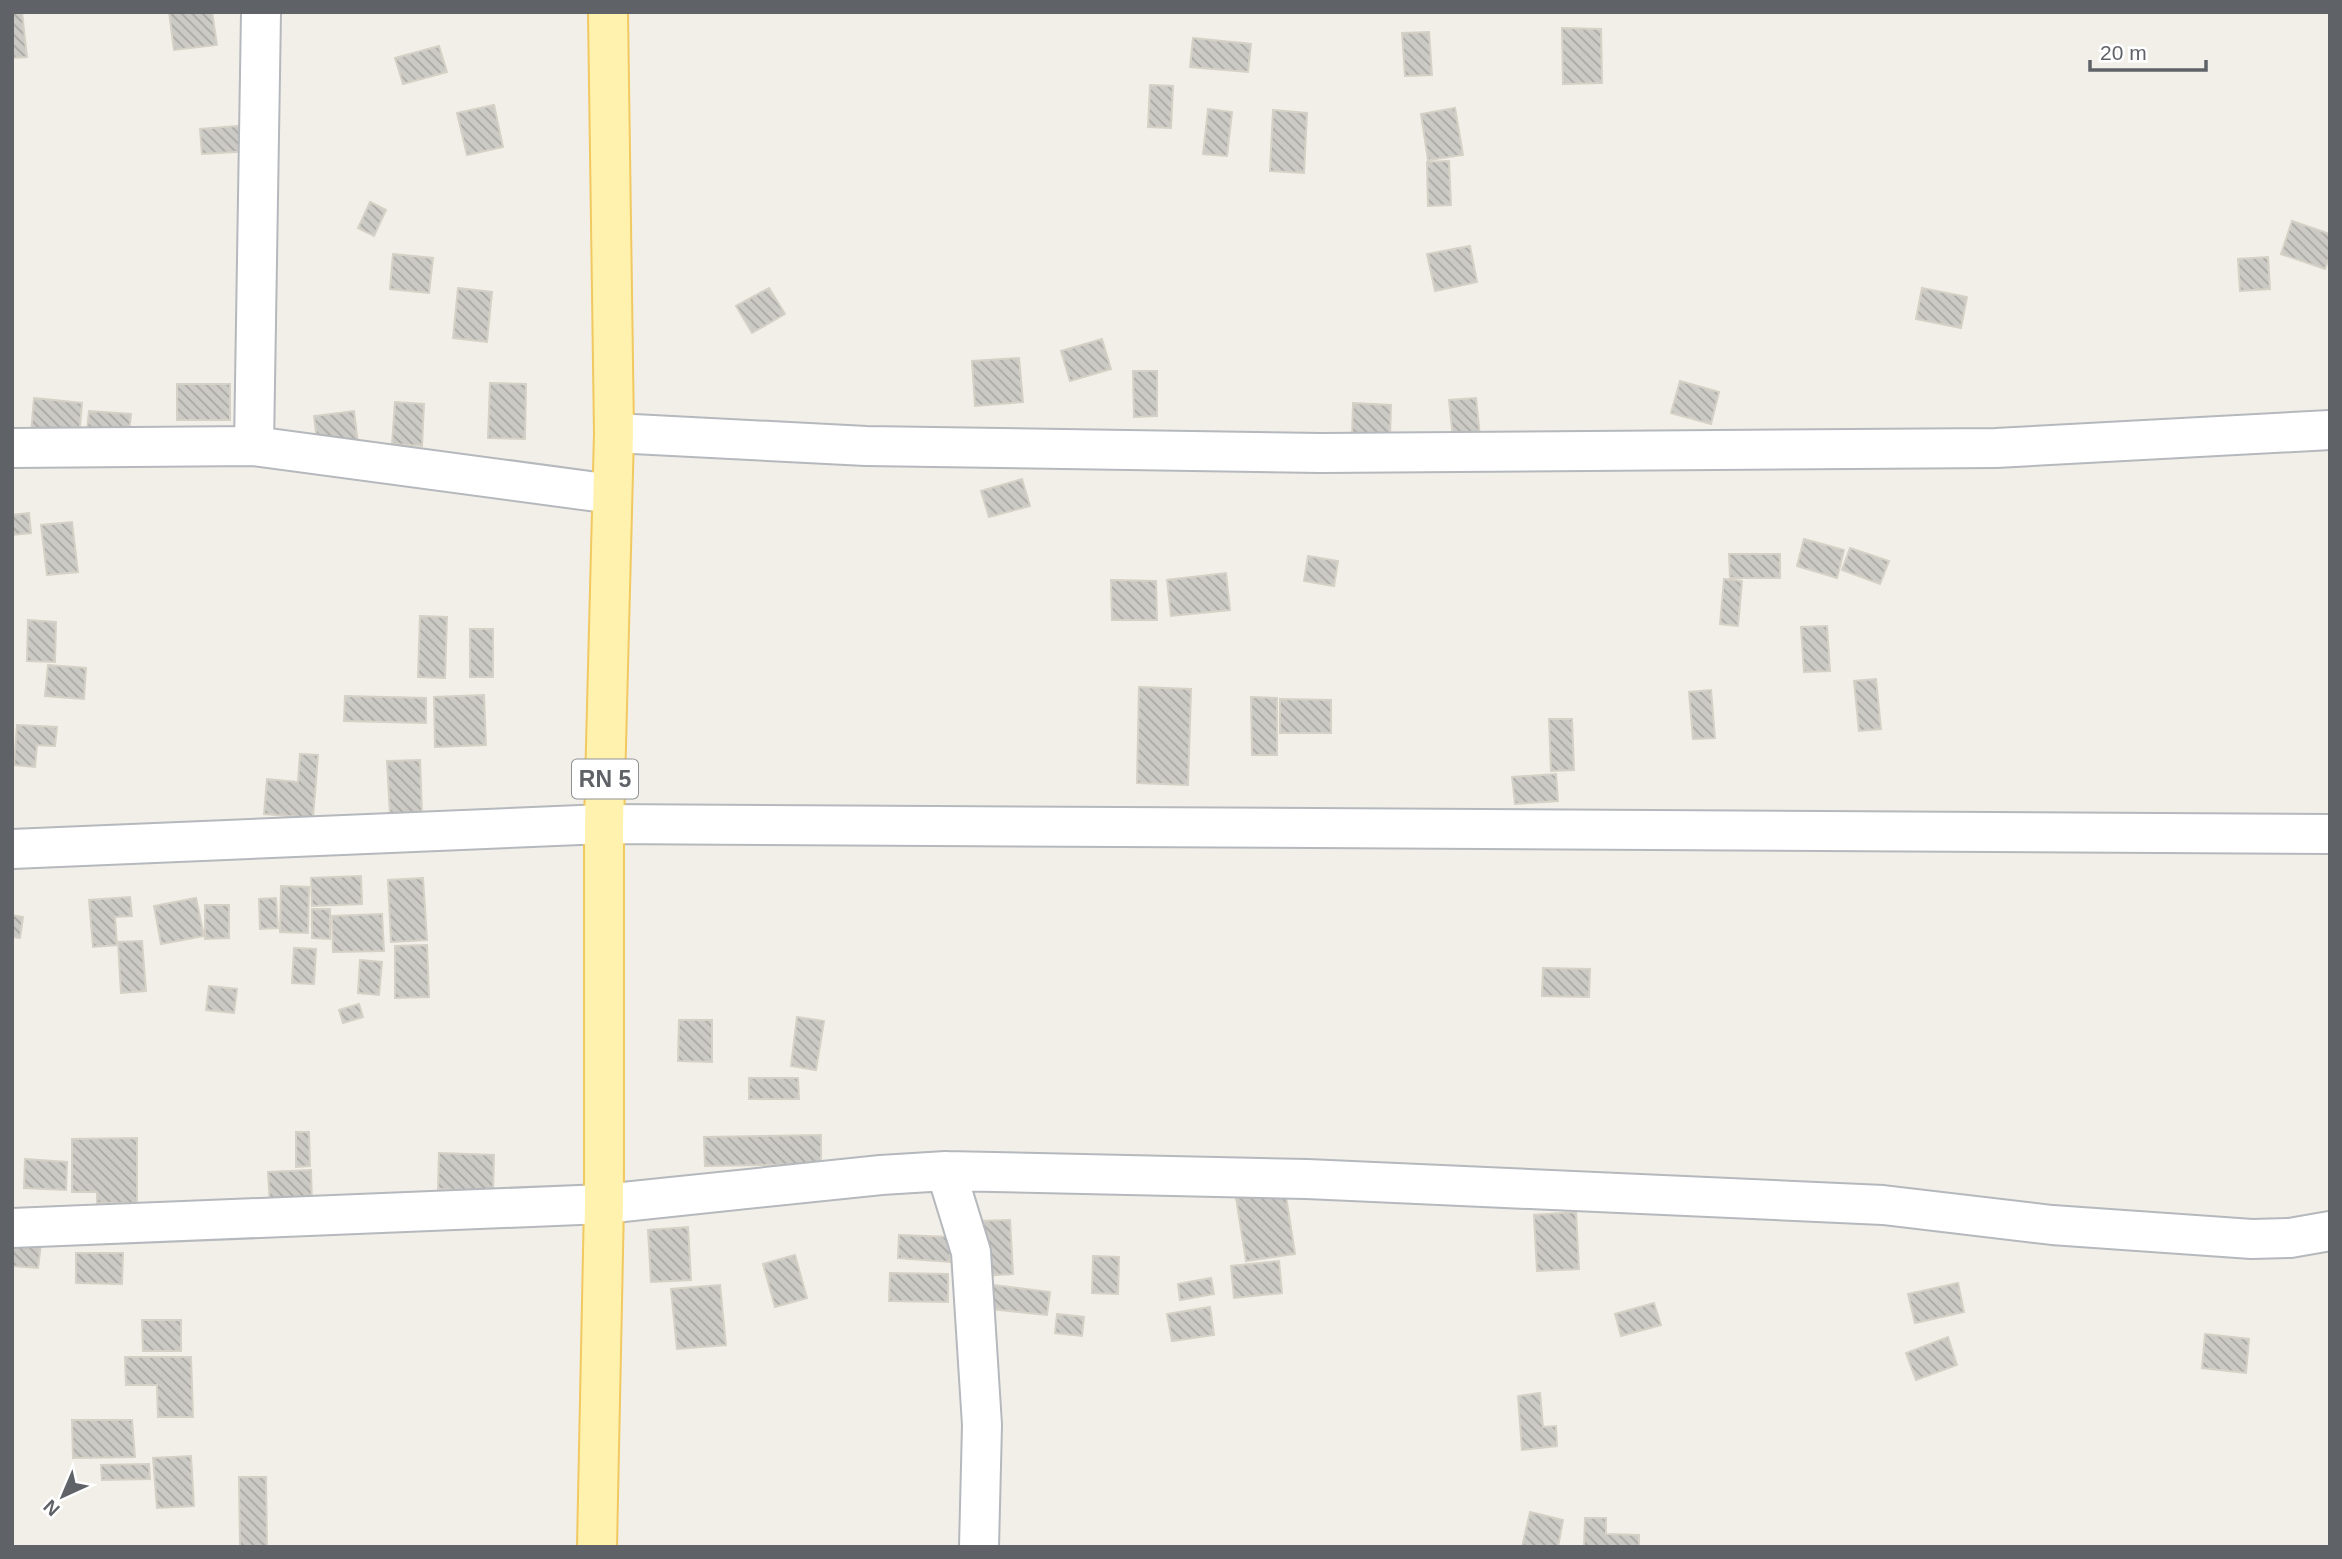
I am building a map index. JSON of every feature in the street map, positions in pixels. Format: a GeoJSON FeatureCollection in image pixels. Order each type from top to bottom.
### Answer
{"type":"FeatureCollection","features":[{"type":"Feature","properties":{"kind":"main road","name":"RN 5"},"geometry":{"type":"LineString","coordinates":[[597,1547],[604,1204],[604,824],[614,433],[608,12]]}},
{"type":"Feature","properties":{"kind":"street"},"geometry":{"type":"LineString","coordinates":[[254,446],[261,12]]}},
{"type":"Feature","properties":{"kind":"street"},"geometry":{"type":"LineString","coordinates":[[614,433],[866,446],[1321,453],[1996,448],[2330,430]]}},
{"type":"Feature","properties":{"kind":"street"},"geometry":{"type":"LineString","coordinates":[[12,448],[254,446],[612,494]]}},
{"type":"Feature","properties":{"kind":"street"},"geometry":{"type":"LineString","coordinates":[[12,849],[604,824],[2330,834]]}},
{"type":"Feature","properties":{"kind":"street"},"geometry":{"type":"LineString","coordinates":[[946,1171],[971,1252],[982,1425],[979,1547]]}},
{"type":"Feature","properties":{"kind":"street"},"geometry":{"type":"LineString","coordinates":[[12,1228],[604,1204],[881,1175],[946,1171],[1307,1179],[1883,1205],[2052,1225],[2252,1239],[2290,1238],[2330,1231]]}},
{"type":"Feature","properties":{"kind":"building"},"geometry":{"type":"Polygon","coordinates":[[[12,12],[22,12],[27,57],[12,58],[12,12]]]}},
{"type":"Feature","properties":{"kind":"building"},"geometry":{"type":"Polygon","coordinates":[[[169,12],[212,12],[217,45],[174,50],[169,12]]]}},
{"type":"Feature","properties":{"kind":"building"},"geometry":{"type":"Polygon","coordinates":[[[1562,28],[1601,29],[1602,83],[1563,84],[1562,28]]]}},
{"type":"Feature","properties":{"kind":"building"},"geometry":{"type":"Polygon","coordinates":[[[1429,32],[1432,75],[1405,76],[1402,33],[1429,32]]]}},
{"type":"Feature","properties":{"kind":"building"},"geometry":{"type":"Polygon","coordinates":[[[1193,38],[1251,44],[1248,72],[1190,67],[1193,38]]]}},
{"type":"Feature","properties":{"kind":"building"},"geometry":{"type":"Polygon","coordinates":[[[439,46],[447,72],[403,84],[395,58],[439,46]]]}},
{"type":"Feature","properties":{"kind":"building"},"geometry":{"type":"Polygon","coordinates":[[[1150,85],[1173,86],[1171,128],[1148,127],[1150,85]]]}},
{"type":"Feature","properties":{"kind":"building"},"geometry":{"type":"Polygon","coordinates":[[[494,105],[503,147],[467,155],[457,113],[494,105]]]}},
{"type":"Feature","properties":{"kind":"building"},"geometry":{"type":"Polygon","coordinates":[[[1455,108],[1463,155],[1428,160],[1421,114],[1455,108]]]}},
{"type":"Feature","properties":{"kind":"building"},"geometry":{"type":"Polygon","coordinates":[[[1208,109],[1232,112],[1227,156],[1203,154],[1208,109]]]}},
{"type":"Feature","properties":{"kind":"building"},"geometry":{"type":"Polygon","coordinates":[[[1273,110],[1307,113],[1304,173],[1270,171],[1273,110]]]}},
{"type":"Feature","properties":{"kind":"building"},"geometry":{"type":"Polygon","coordinates":[[[250,125],[252,151],[202,154],[200,129],[250,125]]]}},
{"type":"Feature","properties":{"kind":"building"},"geometry":{"type":"Polygon","coordinates":[[[1449,161],[1451,205],[1428,206],[1427,162],[1449,161]]]}},
{"type":"Feature","properties":{"kind":"building"},"geometry":{"type":"Polygon","coordinates":[[[370,202],[386,210],[374,236],[358,228],[370,202]]]}},
{"type":"Feature","properties":{"kind":"building"},"geometry":{"type":"Polygon","coordinates":[[[2292,221],[2330,234],[2330,255],[2325,269],[2281,254],[2292,221]]]}},
{"type":"Feature","properties":{"kind":"building"},"geometry":{"type":"Polygon","coordinates":[[[1470,246],[1477,282],[1435,291],[1427,254],[1470,246]]]}},
{"type":"Feature","properties":{"kind":"building"},"geometry":{"type":"Polygon","coordinates":[[[393,254],[433,258],[429,293],[390,289],[393,254]]]}},
{"type":"Feature","properties":{"kind":"building"},"geometry":{"type":"Polygon","coordinates":[[[2268,257],[2270,289],[2240,291],[2238,259],[2268,257]]]}},
{"type":"Feature","properties":{"kind":"building"},"geometry":{"type":"Polygon","coordinates":[[[458,288],[492,292],[487,342],[453,338],[458,288]]]}},
{"type":"Feature","properties":{"kind":"building"},"geometry":{"type":"Polygon","coordinates":[[[769,288],[785,314],[752,333],[736,306],[769,288]]]}},
{"type":"Feature","properties":{"kind":"building"},"geometry":{"type":"Polygon","coordinates":[[[1922,288],[1967,297],[1961,328],[1916,319],[1922,288]]]}},
{"type":"Feature","properties":{"kind":"building"},"geometry":{"type":"Polygon","coordinates":[[[1102,339],[1111,369],[1070,381],[1061,351],[1102,339]]]}},
{"type":"Feature","properties":{"kind":"building"},"geometry":{"type":"Polygon","coordinates":[[[1019,358],[1023,402],[975,406],[972,361],[1019,358]]]}},
{"type":"Feature","properties":{"kind":"building"},"geometry":{"type":"Polygon","coordinates":[[[1133,371],[1157,371],[1157,416],[1134,417],[1133,371]]]}},
{"type":"Feature","properties":{"kind":"building"},"geometry":{"type":"Polygon","coordinates":[[[1680,381],[1719,392],[1711,424],[1671,413],[1680,381]]]}},
{"type":"Feature","properties":{"kind":"building"},"geometry":{"type":"Polygon","coordinates":[[[490,383],[526,384],[525,439],[488,438],[490,383]]]}},
{"type":"Feature","properties":{"kind":"building"},"geometry":{"type":"Polygon","coordinates":[[[177,384],[230,384],[230,420],[177,420],[177,384]]]}},
{"type":"Feature","properties":{"kind":"building"},"geometry":{"type":"Polygon","coordinates":[[[34,398],[82,403],[79,437],[31,433],[34,398]]]}},
{"type":"Feature","properties":{"kind":"building"},"geometry":{"type":"Polygon","coordinates":[[[1476,398],[1481,446],[1454,448],[1449,400],[1476,398]]]}},
{"type":"Feature","properties":{"kind":"building"},"geometry":{"type":"Polygon","coordinates":[[[395,402],[424,404],[422,446],[392,444],[395,402]]]}},
{"type":"Feature","properties":{"kind":"building"},"geometry":{"type":"Polygon","coordinates":[[[1353,403],[1391,405],[1390,437],[1352,436],[1353,403]]]}},
{"type":"Feature","properties":{"kind":"building"},"geometry":{"type":"Polygon","coordinates":[[[89,411],[131,414],[128,444],[86,440],[89,411]]]}},
{"type":"Feature","properties":{"kind":"building"},"geometry":{"type":"Polygon","coordinates":[[[354,411],[358,444],[318,449],[314,416],[354,411]]]}},
{"type":"Feature","properties":{"kind":"building"},"geometry":{"type":"Polygon","coordinates":[[[1022,479],[1030,506],[989,517],[981,491],[1022,479]]]}},
{"type":"Feature","properties":{"kind":"building"},"geometry":{"type":"Polygon","coordinates":[[[29,513],[31,533],[12,535],[12,515],[29,513]]]}},
{"type":"Feature","properties":{"kind":"building"},"geometry":{"type":"Polygon","coordinates":[[[72,522],[78,572],[47,575],[41,525],[72,522]]]}},
{"type":"Feature","properties":{"kind":"building"},"geometry":{"type":"Polygon","coordinates":[[[1804,539],[1844,550],[1837,578],[1797,566],[1804,539]]]}},
{"type":"Feature","properties":{"kind":"building"},"geometry":{"type":"Polygon","coordinates":[[[1850,548],[1889,561],[1880,584],[1842,570],[1850,548]]]}},
{"type":"Feature","properties":{"kind":"building"},"geometry":{"type":"Polygon","coordinates":[[[1729,554],[1780,554],[1780,578],[1730,578],[1729,554]]]}},
{"type":"Feature","properties":{"kind":"building"},"geometry":{"type":"Polygon","coordinates":[[[1308,556],[1338,561],[1334,586],[1304,581],[1308,556]]]}},
{"type":"Feature","properties":{"kind":"building"},"geometry":{"type":"Polygon","coordinates":[[[1226,573],[1230,610],[1171,616],[1167,580],[1226,573]]]}},
{"type":"Feature","properties":{"kind":"building"},"geometry":{"type":"Polygon","coordinates":[[[1724,579],[1742,581],[1738,626],[1720,624],[1724,579]]]}},
{"type":"Feature","properties":{"kind":"building"},"geometry":{"type":"Polygon","coordinates":[[[1111,580],[1156,581],[1157,620],[1112,620],[1111,580]]]}},
{"type":"Feature","properties":{"kind":"building"},"geometry":{"type":"Polygon","coordinates":[[[420,616],[447,617],[445,678],[418,677],[420,616]]]}},
{"type":"Feature","properties":{"kind":"building"},"geometry":{"type":"Polygon","coordinates":[[[28,620],[56,622],[55,662],[27,661],[28,620]]]}},
{"type":"Feature","properties":{"kind":"building"},"geometry":{"type":"Polygon","coordinates":[[[1827,626],[1830,671],[1804,672],[1801,627],[1827,626]]]}},
{"type":"Feature","properties":{"kind":"building"},"geometry":{"type":"Polygon","coordinates":[[[470,629],[493,629],[493,677],[470,677],[470,629]]]}},
{"type":"Feature","properties":{"kind":"building"},"geometry":{"type":"Polygon","coordinates":[[[48,665],[86,668],[84,699],[45,696],[48,665]]]}},
{"type":"Feature","properties":{"kind":"building"},"geometry":{"type":"Polygon","coordinates":[[[1876,679],[1881,729],[1859,731],[1854,681],[1876,679]]]}},
{"type":"Feature","properties":{"kind":"building"},"geometry":{"type":"Polygon","coordinates":[[[1139,687],[1191,689],[1188,785],[1137,783],[1139,687]]]}},
{"type":"Feature","properties":{"kind":"building"},"geometry":{"type":"Polygon","coordinates":[[[1711,690],[1715,738],[1693,739],[1689,692],[1711,690]]]}},
{"type":"Feature","properties":{"kind":"building"},"geometry":{"type":"Polygon","coordinates":[[[484,695],[486,745],[435,747],[434,697],[484,695]]]}},
{"type":"Feature","properties":{"kind":"building"},"geometry":{"type":"Polygon","coordinates":[[[345,696],[426,698],[426,723],[344,721],[345,696]]]}},
{"type":"Feature","properties":{"kind":"building"},"geometry":{"type":"Polygon","coordinates":[[[1251,697],[1277,698],[1277,755],[1252,755],[1251,697]]]}},
{"type":"Feature","properties":{"kind":"building"},"geometry":{"type":"Polygon","coordinates":[[[1280,699],[1331,700],[1331,733],[1280,733],[1280,699]]]}},
{"type":"Feature","properties":{"kind":"building"},"geometry":{"type":"Polygon","coordinates":[[[1549,719],[1572,719],[1574,770],[1551,771],[1549,719]]]}},
{"type":"Feature","properties":{"kind":"building"},"geometry":{"type":"Polygon","coordinates":[[[17,725],[57,727],[55,746],[37,745],[35,767],[14,765],[17,725]]]}},
{"type":"Feature","properties":{"kind":"building"},"geometry":{"type":"Polygon","coordinates":[[[300,754],[318,755],[313,818],[264,814],[267,779],[298,782],[300,754]]]}},
{"type":"Feature","properties":{"kind":"building"},"geometry":{"type":"Polygon","coordinates":[[[420,760],[422,814],[390,815],[387,761],[420,760]]]}},
{"type":"Feature","properties":{"kind":"building"},"geometry":{"type":"Polygon","coordinates":[[[1556,774],[1558,801],[1515,804],[1512,777],[1556,774]]]}},
{"type":"Feature","properties":{"kind":"building"},"geometry":{"type":"Polygon","coordinates":[[[361,876],[362,904],[312,906],[311,878],[361,876]]]}},
{"type":"Feature","properties":{"kind":"building"},"geometry":{"type":"Polygon","coordinates":[[[423,878],[427,940],[391,942],[388,880],[423,878]]]}},
{"type":"Feature","properties":{"kind":"building"},"geometry":{"type":"Polygon","coordinates":[[[281,886],[309,887],[308,933],[280,932],[281,886]]]}},
{"type":"Feature","properties":{"kind":"building"},"geometry":{"type":"Polygon","coordinates":[[[130,897],[132,916],[115,917],[117,945],[93,947],[89,900],[130,897]]]}},
{"type":"Feature","properties":{"kind":"building"},"geometry":{"type":"Polygon","coordinates":[[[196,898],[204,936],[161,944],[154,906],[196,898]]]}},
{"type":"Feature","properties":{"kind":"building"},"geometry":{"type":"Polygon","coordinates":[[[276,898],[278,928],[260,929],[259,899],[276,898]]]}},
{"type":"Feature","properties":{"kind":"building"},"geometry":{"type":"Polygon","coordinates":[[[205,905],[229,905],[229,938],[205,939],[205,905]]]}},
{"type":"Feature","properties":{"kind":"building"},"geometry":{"type":"Polygon","coordinates":[[[312,909],[330,909],[330,939],[312,938],[312,909]]]}},
{"type":"Feature","properties":{"kind":"building"},"geometry":{"type":"Polygon","coordinates":[[[382,914],[384,951],[333,952],[332,916],[382,914]]]}},
{"type":"Feature","properties":{"kind":"building"},"geometry":{"type":"Polygon","coordinates":[[[12,915],[23,917],[20,938],[12,937],[12,915]]]}},
{"type":"Feature","properties":{"kind":"building"},"geometry":{"type":"Polygon","coordinates":[[[142,941],[146,991],[121,993],[118,942],[142,941]]]}},
{"type":"Feature","properties":{"kind":"building"},"geometry":{"type":"Polygon","coordinates":[[[427,945],[429,997],[395,998],[395,946],[427,945]]]}},
{"type":"Feature","properties":{"kind":"building"},"geometry":{"type":"Polygon","coordinates":[[[294,948],[316,949],[314,984],[292,983],[294,948]]]}},
{"type":"Feature","properties":{"kind":"building"},"geometry":{"type":"Polygon","coordinates":[[[360,960],[382,962],[379,995],[358,993],[360,960]]]}},
{"type":"Feature","properties":{"kind":"building"},"geometry":{"type":"Polygon","coordinates":[[[1543,968],[1590,969],[1589,997],[1542,996],[1543,968]]]}},
{"type":"Feature","properties":{"kind":"building"},"geometry":{"type":"Polygon","coordinates":[[[209,986],[237,989],[234,1013],[206,1010],[209,986]]]}},
{"type":"Feature","properties":{"kind":"building"},"geometry":{"type":"Polygon","coordinates":[[[359,1004],[363,1017],[343,1023],[339,1010],[359,1004]]]}},
{"type":"Feature","properties":{"kind":"building"},"geometry":{"type":"Polygon","coordinates":[[[797,1017],[824,1021],[816,1070],[791,1066],[797,1017]]]}},
{"type":"Feature","properties":{"kind":"building"},"geometry":{"type":"Polygon","coordinates":[[[679,1020],[712,1020],[712,1062],[678,1061],[679,1020]]]}},
{"type":"Feature","properties":{"kind":"building"},"geometry":{"type":"Polygon","coordinates":[[[749,1078],[798,1078],[799,1099],[749,1099],[749,1078]]]}},
{"type":"Feature","properties":{"kind":"building"},"geometry":{"type":"Polygon","coordinates":[[[296,1132],[309,1132],[310,1166],[296,1167],[296,1132]]]}},
{"type":"Feature","properties":{"kind":"building"},"geometry":{"type":"Polygon","coordinates":[[[821,1135],[821,1164],[705,1166],[704,1137],[821,1135]]]}},
{"type":"Feature","properties":{"kind":"building"},"geometry":{"type":"Polygon","coordinates":[[[137,1138],[137,1203],[97,1203],[97,1192],[72,1192],[72,1139],[137,1138]]]}},
{"type":"Feature","properties":{"kind":"building"},"geometry":{"type":"Polygon","coordinates":[[[439,1153],[494,1155],[493,1192],[438,1189],[439,1153]]]}},
{"type":"Feature","properties":{"kind":"building"},"geometry":{"type":"Polygon","coordinates":[[[25,1159],[67,1162],[66,1190],[24,1188],[25,1159]]]}},
{"type":"Feature","properties":{"kind":"building"},"geometry":{"type":"Polygon","coordinates":[[[311,1170],[312,1203],[270,1205],[268,1172],[311,1170]]]}},
{"type":"Feature","properties":{"kind":"building"},"geometry":{"type":"Polygon","coordinates":[[[1285,1190],[1295,1254],[1246,1261],[1236,1198],[1285,1190]]]}},
{"type":"Feature","properties":{"kind":"building"},"geometry":{"type":"Polygon","coordinates":[[[1576,1212],[1579,1269],[1537,1271],[1534,1215],[1576,1212]]]}},
{"type":"Feature","properties":{"kind":"building"},"geometry":{"type":"Polygon","coordinates":[[[1010,1220],[1013,1274],[980,1276],[978,1221],[1010,1220]]]}},
{"type":"Feature","properties":{"kind":"building"},"geometry":{"type":"Polygon","coordinates":[[[688,1227],[691,1280],[651,1282],[648,1230],[688,1227]]]}},
{"type":"Feature","properties":{"kind":"building"},"geometry":{"type":"Polygon","coordinates":[[[899,1235],[951,1237],[950,1262],[898,1258],[899,1235]]]}},
{"type":"Feature","properties":{"kind":"building"},"geometry":{"type":"Polygon","coordinates":[[[12,1241],[41,1244],[38,1268],[12,1266],[12,1241]]]}},
{"type":"Feature","properties":{"kind":"building"},"geometry":{"type":"Polygon","coordinates":[[[76,1253],[123,1253],[122,1284],[76,1283],[76,1253]]]}},
{"type":"Feature","properties":{"kind":"building"},"geometry":{"type":"Polygon","coordinates":[[[795,1255],[807,1298],[775,1307],[763,1264],[795,1255]]]}},
{"type":"Feature","properties":{"kind":"building"},"geometry":{"type":"Polygon","coordinates":[[[1093,1256],[1119,1257],[1118,1294],[1092,1293],[1093,1256]]]}},
{"type":"Feature","properties":{"kind":"building"},"geometry":{"type":"Polygon","coordinates":[[[1279,1261],[1282,1293],[1234,1298],[1231,1266],[1279,1261]]]}},
{"type":"Feature","properties":{"kind":"building"},"geometry":{"type":"Polygon","coordinates":[[[890,1273],[948,1274],[948,1302],[889,1301],[890,1273]]]}},
{"type":"Feature","properties":{"kind":"building"},"geometry":{"type":"Polygon","coordinates":[[[1211,1278],[1214,1294],[1180,1300],[1178,1284],[1211,1278]]]}},
{"type":"Feature","properties":{"kind":"building"},"geometry":{"type":"Polygon","coordinates":[[[1958,1283],[1964,1312],[1915,1323],[1908,1294],[1958,1283]]]}},
{"type":"Feature","properties":{"kind":"building"},"geometry":{"type":"Polygon","coordinates":[[[985,1284],[1050,1292],[1047,1315],[982,1308],[985,1284]]]}},
{"type":"Feature","properties":{"kind":"building"},"geometry":{"type":"Polygon","coordinates":[[[720,1285],[726,1345],[677,1349],[671,1289],[720,1285]]]}},
{"type":"Feature","properties":{"kind":"building"},"geometry":{"type":"Polygon","coordinates":[[[1654,1303],[1661,1325],[1621,1336],[1615,1314],[1654,1303]]]}},
{"type":"Feature","properties":{"kind":"building"},"geometry":{"type":"Polygon","coordinates":[[[1210,1307],[1214,1335],[1172,1341],[1167,1314],[1210,1307]]]}},
{"type":"Feature","properties":{"kind":"building"},"geometry":{"type":"Polygon","coordinates":[[[1057,1314],[1084,1317],[1082,1336],[1055,1333],[1057,1314]]]}},
{"type":"Feature","properties":{"kind":"building"},"geometry":{"type":"Polygon","coordinates":[[[142,1320],[181,1320],[181,1351],[143,1351],[142,1320]]]}},
{"type":"Feature","properties":{"kind":"building"},"geometry":{"type":"Polygon","coordinates":[[[2205,1334],[2249,1339],[2246,1373],[2202,1368],[2205,1334]]]}},
{"type":"Feature","properties":{"kind":"building"},"geometry":{"type":"Polygon","coordinates":[[[1948,1337],[1957,1365],[1916,1380],[1906,1353],[1948,1337]]]}},
{"type":"Feature","properties":{"kind":"building"},"geometry":{"type":"Polygon","coordinates":[[[125,1357],[191,1357],[193,1417],[158,1417],[157,1385],[126,1385],[125,1357]]]}},
{"type":"Feature","properties":{"kind":"building"},"geometry":{"type":"Polygon","coordinates":[[[1540,1393],[1543,1427],[1556,1426],[1557,1446],[1522,1450],[1518,1396],[1540,1393]]]}},
{"type":"Feature","properties":{"kind":"building"},"geometry":{"type":"Polygon","coordinates":[[[72,1420],[132,1420],[135,1457],[73,1458],[72,1420]]]}},
{"type":"Feature","properties":{"kind":"building"},"geometry":{"type":"Polygon","coordinates":[[[191,1456],[194,1506],[157,1508],[153,1458],[191,1456]]]}},
{"type":"Feature","properties":{"kind":"building"},"geometry":{"type":"Polygon","coordinates":[[[149,1464],[150,1479],[102,1480],[101,1465],[149,1464]]]}},
{"type":"Feature","properties":{"kind":"building"},"geometry":{"type":"Polygon","coordinates":[[[239,1477],[266,1477],[267,1547],[240,1547],[239,1477]]]}},
{"type":"Feature","properties":{"kind":"building"},"geometry":{"type":"Polygon","coordinates":[[[1530,1512],[1563,1520],[1558,1547],[1522,1547],[1530,1512]]]}},
{"type":"Feature","properties":{"kind":"building"},"geometry":{"type":"Polygon","coordinates":[[[1585,1518],[1606,1518],[1606,1534],[1639,1535],[1639,1547],[1584,1547],[1585,1518]]]}}]}
